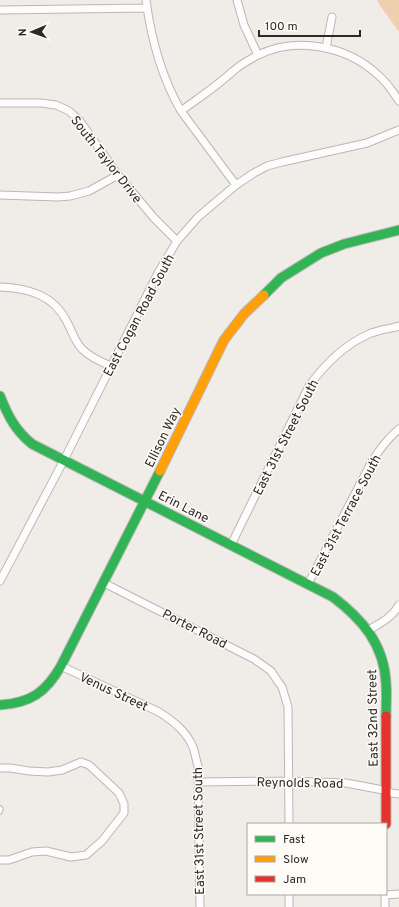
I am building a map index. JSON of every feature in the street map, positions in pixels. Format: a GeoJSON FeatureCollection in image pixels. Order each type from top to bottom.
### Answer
{"type":"FeatureCollection","features":[{"type":"Feature","properties":{"kind":"street"},"geometry":{"type":"LineString","coordinates":[[146,0],[153,38],[161,66],[174,98],[181,111],[236,185]]}},
{"type":"Feature","properties":{"kind":"street"},"geometry":{"type":"LineString","coordinates":[[237,0],[244,25],[258,55]]}},
{"type":"Feature","properties":{"kind":"street"},"geometry":{"type":"LineString","coordinates":[[0,10],[147,8]]}},
{"type":"Feature","properties":{"kind":"street"},"geometry":{"type":"LineString","coordinates":[[326,48],[332,17]]}},
{"type":"Feature","properties":{"kind":"street"},"geometry":{"type":"LineString","coordinates":[[181,111],[226,78],[238,67],[258,55],[289,46],[308,45],[341,52],[354,58],[378,74],[399,101]]}},
{"type":"Feature","properties":{"kind":"street","name":"South Taylor Drive"},"geometry":{"type":"LineString","coordinates":[[0,103],[45,103],[56,105],[68,111],[80,121],[118,175],[154,218],[177,241]]}},
{"type":"Feature","properties":{"kind":"street","name":"East Cogan Road South"},"geometry":{"type":"LineString","coordinates":[[0,581],[64,460],[158,273],[177,241],[198,217],[236,185],[268,166],[367,143],[399,130]]}},
{"type":"Feature","properties":{"kind":"street"},"geometry":{"type":"LineString","coordinates":[[0,195],[70,196],[89,191],[118,175]]}},
{"type":"Feature","properties":{"kind":"street","name":"Ellison Way"},"geometry":{"type":"LineString","coordinates":[[0,705],[16,704],[29,699],[52,681],[104,583],[224,340],[244,314],[281,278],[321,254],[344,244],[399,230]]}},
{"type":"Feature","properties":{"kind":"street"},"geometry":{"type":"LineString","coordinates":[[0,287],[18,288],[42,295],[62,312],[78,344],[83,350],[98,360],[111,366]]}},
{"type":"Feature","properties":{"kind":"street","name":"East 31st Street South"},"geometry":{"type":"LineString","coordinates":[[231,544],[309,386],[318,373],[348,346],[370,334],[399,326]]}},
{"type":"Feature","properties":{"kind":"street","name":"Erin Lane"},"geometry":{"type":"LineString","coordinates":[[0,396],[3,412],[23,437],[32,444],[308,584],[345,606],[369,630]]}},
{"type":"Feature","properties":{"kind":"street","name":"East 31st Terrace South"},"geometry":{"type":"LineString","coordinates":[[308,584],[371,463],[380,449],[399,429]]}},
{"type":"Feature","properties":{"kind":"street","name":"Porter Road"},"geometry":{"type":"LineString","coordinates":[[104,583],[254,658],[271,671],[282,687],[288,707],[289,781]]}},
{"type":"Feature","properties":{"kind":"street"},"geometry":{"type":"LineString","coordinates":[[369,630],[386,620],[392,615],[399,605]]}},
{"type":"Feature","properties":{"kind":"street","name":"East 32nd Street"},"geometry":{"type":"LineString","coordinates":[[369,630],[380,654],[385,673],[386,823]]}},
{"type":"Feature","properties":{"kind":"street","name":"Venus Street"},"geometry":{"type":"LineString","coordinates":[[61,666],[167,717]]}},
{"type":"Feature","properties":{"kind":"street","name":"East 31st Street South"},"geometry":{"type":"LineString","coordinates":[[167,717],[172,720],[185,734],[193,747],[198,766],[200,907]]}},
{"type":"Feature","properties":{"kind":"street"},"geometry":{"type":"LineString","coordinates":[[0,768],[48,772],[62,770],[81,762],[89,765],[119,793],[124,804],[124,813],[102,841],[86,855],[71,857],[46,851],[32,852],[9,860],[0,860]]}},
{"type":"Feature","properties":{"kind":"street"},"geometry":{"type":"LineString","coordinates":[[289,781],[289,823]]}},
{"type":"Feature","properties":{"kind":"street","name":"Reynolds Road"},"geometry":{"type":"LineString","coordinates":[[199,782],[346,782],[399,794]]}},
{"type":"Feature","properties":{"kind":"street"},"geometry":{"type":"LineString","coordinates":[[387,894],[399,894]]}},
{"type":"Feature","properties":{"kind":"street"},"geometry":{"type":"LineString","coordinates":[[289,895],[289,907]]}},
{"type":"Feature","properties":{"kind":"street"},"geometry":{"type":"LineString","coordinates":[[385,895],[385,907]]}},
{"type":"Feature","properties":{"kind":"lane"},"geometry":{"type":"LineString","coordinates":[[0,808],[0,812]]}},
{"type":"Feature","properties":{"kind":"shaded area"},"geometry":{"type":"Polygon","coordinates":[[[377,0],[399,0],[399,32],[379,4],[377,0]]]}},
{"type":"Feature","properties":{"kind":"traffic: fast"},"geometry":{"type":"LineString","coordinates":[[264,295],[281,278],[321,253],[344,244],[399,230]]}},
{"type":"Feature","properties":{"kind":"traffic: fast"},"geometry":{"type":"LineString","coordinates":[[0,396],[13,422],[26,439],[32,444],[333,597],[344,605],[370,634],[381,656],[386,683],[386,716]]}},
{"type":"Feature","properties":{"kind":"traffic: fast"},"geometry":{"type":"LineString","coordinates":[[0,705],[11,704],[29,699],[50,683],[61,666],[160,471]]}},
{"type":"Feature","properties":{"kind":"traffic: slow"},"geometry":{"type":"LineString","coordinates":[[160,471],[224,340],[244,314],[264,295]]}},
{"type":"Feature","properties":{"kind":"traffic: jam"},"geometry":{"type":"LineString","coordinates":[[386,716],[386,823]]}}]}
